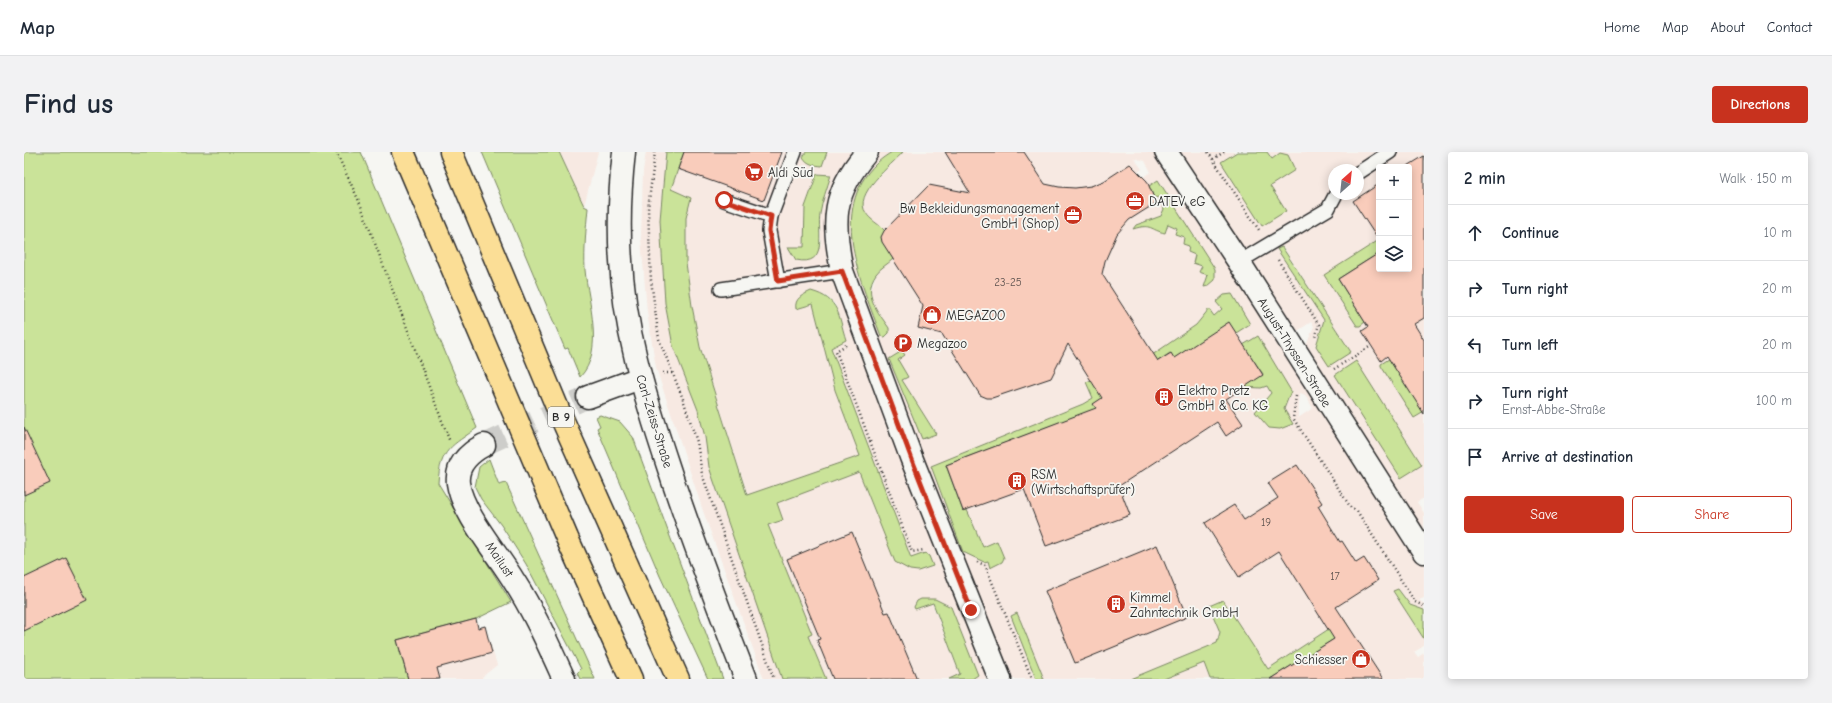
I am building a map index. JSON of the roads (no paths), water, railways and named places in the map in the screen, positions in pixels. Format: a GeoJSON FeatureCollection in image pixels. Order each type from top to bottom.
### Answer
{"type":"FeatureCollection","features":[{"type":"Feature","properties":{"kind":"highway"},"geometry":{"type":"LineString","coordinates":[[403,152],[567,538],[631,679]]}},
{"type":"Feature","properties":{"kind":"highway","name":"B 9"},"geometry":{"type":"LineString","coordinates":[[451,152],[557,407],[678,679]]}},
{"type":"Feature","properties":{"kind":"street","name":"Carl-Zeiss-Straße"},"geometry":{"type":"LineString","coordinates":[[624,152],[619,212],[622,274],[630,334],[640,378],[679,497],[746,679]]}},
{"type":"Feature","properties":{"kind":"street"},"geometry":{"type":"LineString","coordinates":[[867,152],[854,168],[846,182],[836,213],[836,240],[842,271],[911,457],[1000,679]]}},
{"type":"Feature","properties":{"kind":"street","name":"August-Thyssen-Straße"},"geometry":{"type":"LineString","coordinates":[[1166,152],[1239,262],[1424,552]]}},
{"type":"Feature","properties":{"kind":"street"},"geometry":{"type":"LineString","coordinates":[[588,398],[640,378]]}},
{"type":"Feature","properties":{"kind":"street","name":"Mailust"},"geometry":{"type":"LineString","coordinates":[[484,445],[472,451],[464,460],[460,468],[458,482],[462,498],[473,519],[515,581],[550,648],[564,679]]}},
{"type":"Feature","properties":{"kind":"lane"},"geometry":{"type":"LineString","coordinates":[[778,281],[769,231],[771,216],[795,152]]}},
{"type":"Feature","properties":{"kind":"lane"},"geometry":{"type":"LineString","coordinates":[[1364,169],[1390,152]]}},
{"type":"Feature","properties":{"kind":"lane"},"geometry":{"type":"LineString","coordinates":[[724,200],[771,216]]}},
{"type":"Feature","properties":{"kind":"lane"},"geometry":{"type":"LineString","coordinates":[[1239,262],[1328,209],[1333,200]]}},
{"type":"Feature","properties":{"kind":"lane"},"geometry":{"type":"LineString","coordinates":[[721,289],[842,271]]}},
{"type":"Feature","properties":{"kind":"tunnel"},"geometry":{"type":"LineString","coordinates":[[484,445],[588,397]]}},
{"type":"Feature","properties":{"kind":"place","name":"Aldi Süd"},"geometry":{"type":"Point","coordinates":[754,172]}},
{"type":"Feature","properties":{"kind":"place","name":"DATEV eG"},"geometry":{"type":"Point","coordinates":[1135,201]}},
{"type":"Feature","properties":{"kind":"place","name":"Bw Bekleidungsmanagement GmbH (Shop)"},"geometry":{"type":"Point","coordinates":[1073,215]}},
{"type":"Feature","properties":{"kind":"place","name":"MEGAZOO"},"geometry":{"type":"Point","coordinates":[932,315]}},
{"type":"Feature","properties":{"kind":"place","name":"Megazoo"},"geometry":{"type":"Point","coordinates":[903,343]}},
{"type":"Feature","properties":{"kind":"place","name":"Elektro Pretz GmbH & Co. KG"},"geometry":{"type":"Point","coordinates":[1164,397]}},
{"type":"Feature","properties":{"kind":"place","name":"RSM (Wirtschaftsprüfer)"},"geometry":{"type":"Point","coordinates":[1017,481]}},
{"type":"Feature","properties":{"kind":"place","name":"Kimmel Zahntechnik GmbH"},"geometry":{"type":"Point","coordinates":[1116,604]}},
{"type":"Feature","properties":{"kind":"place","name":"Schiesser"},"geometry":{"type":"Point","coordinates":[1361,659]}}]}
